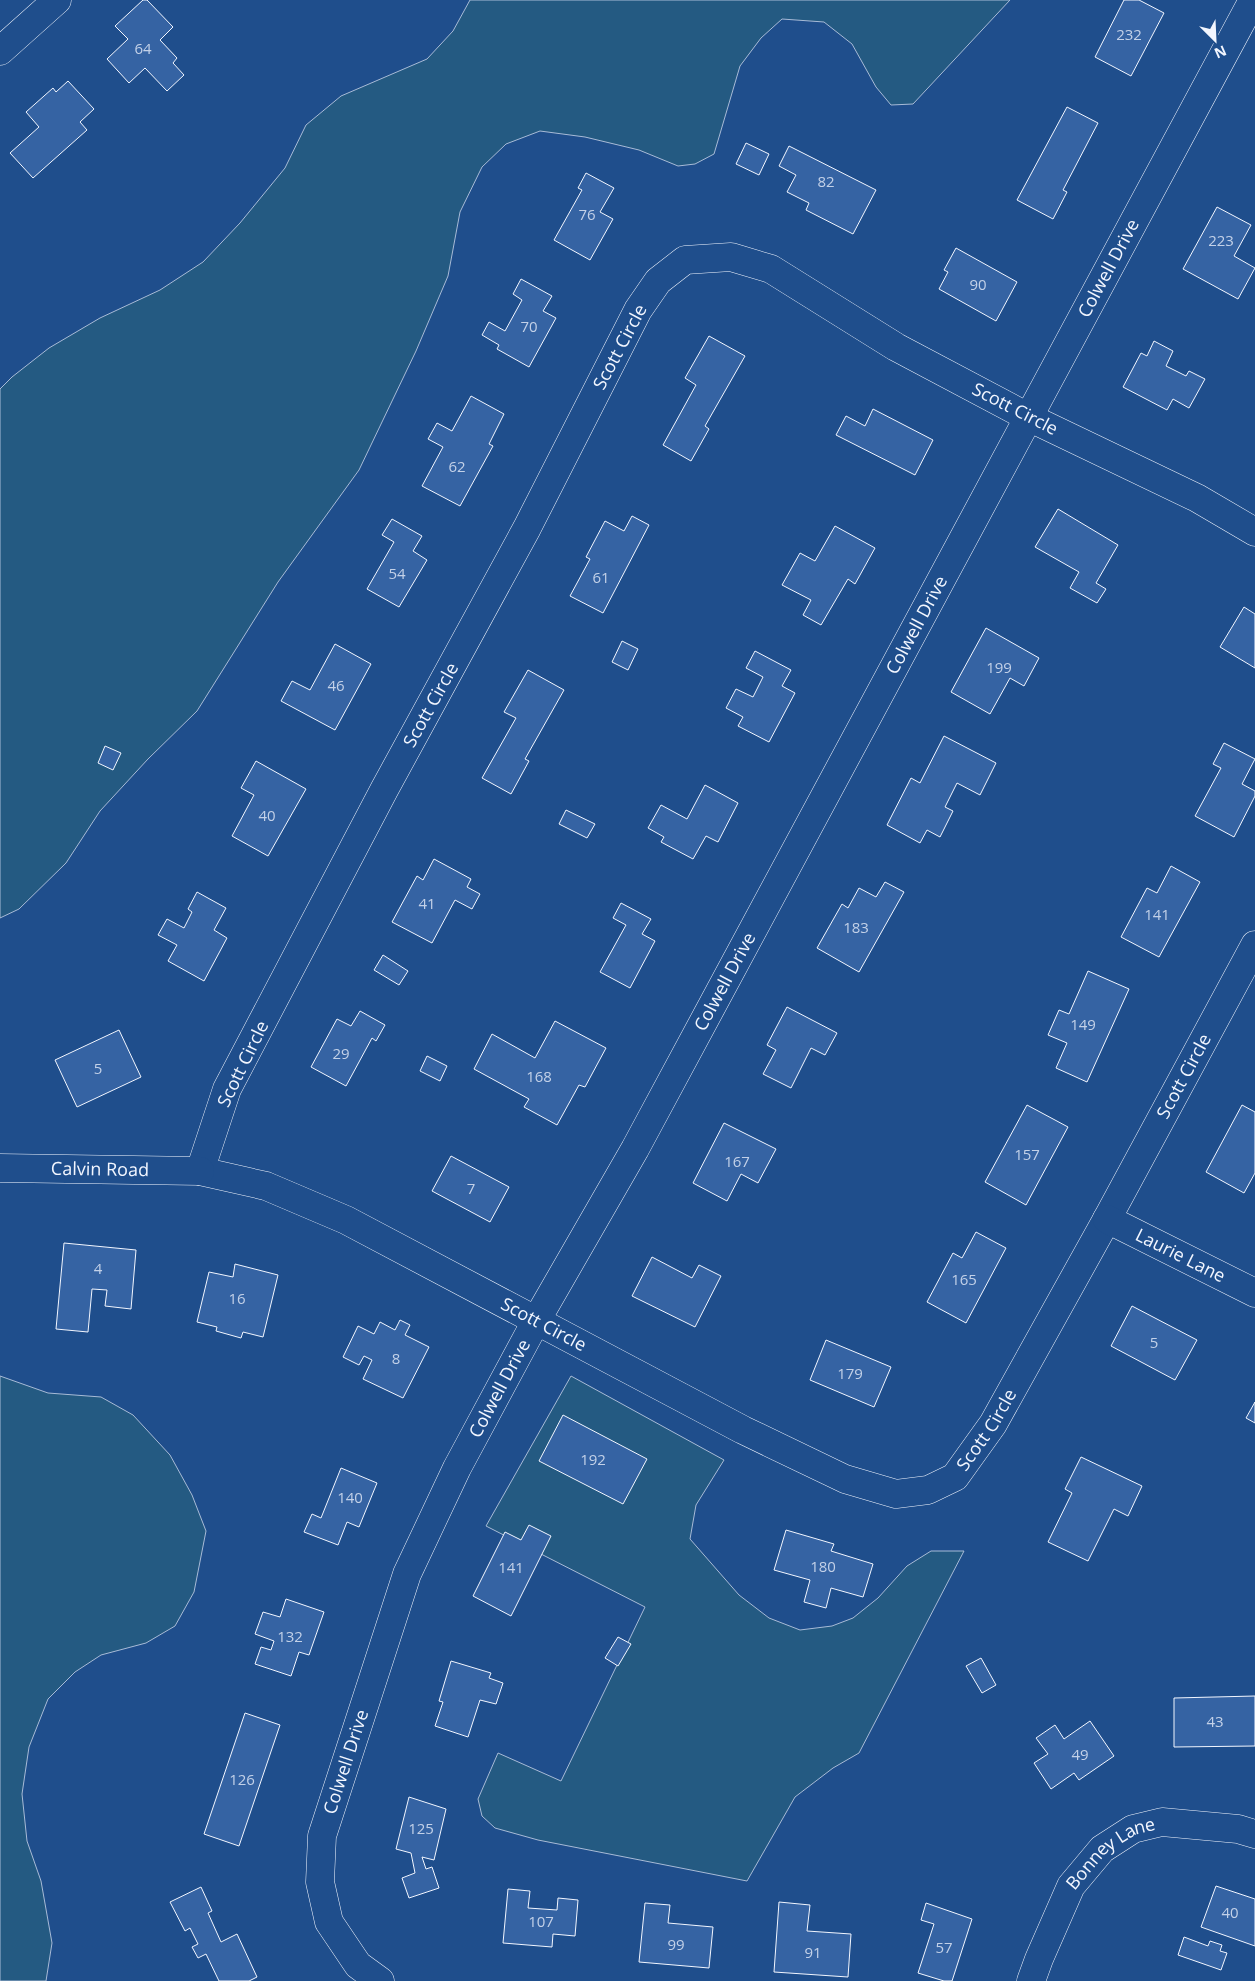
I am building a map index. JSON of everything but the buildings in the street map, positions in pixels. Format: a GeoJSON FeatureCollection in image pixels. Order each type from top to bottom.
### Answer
{"type":"FeatureCollection","features":[{"type":"Feature","properties":{"kind":"street"},"geometry":{"type":"LineString","coordinates":[[0,51],[57,0]]}},
{"type":"Feature","properties":{"kind":"street","name":"Colwell Drive"},"geometry":{"type":"LineString","coordinates":[[380,1981],[358,1965],[329,1922],[320,1882],[322,1836],[407,1574],[457,1468],[536,1321],[635,1150],[1253,0]]}},
{"type":"Feature","properties":{"kind":"street","name":"Scott Circle"},"geometry":{"type":"LineString","coordinates":[[1255,532],[1197,498],[1028,417],[896,347],[771,269],[731,257],[685,260],[658,281],[638,310],[527,528],[384,790],[227,1089],[200,1171],[266,1186],[346,1220],[743,1430],[845,1479],[896,1494],[928,1490],[955,1477],[993,1424],[1107,1219],[1255,945]]}},
{"type":"Feature","properties":{"kind":"street","name":"Calvin Road"},"geometry":{"type":"LineString","coordinates":[[0,1168],[200,1171]]}},
{"type":"Feature","properties":{"kind":"street","name":"Laurie Lane"},"geometry":{"type":"LineString","coordinates":[[1107,1219],[1255,1293]]}},
{"type":"Feature","properties":{"kind":"street","name":"Bonney Lane"},"geometry":{"type":"LineString","coordinates":[[1031,1981],[1071,1886],[1102,1849],[1133,1829],[1162,1822],[1238,1829],[1255,1834]]}},
{"type":"Feature","properties":{"kind":"shaded area"},"geometry":{"type":"Polygon","coordinates":[[[470,0],[1010,0],[913,104],[891,105],[876,87],[852,44],[824,22],[782,19],[761,38],[740,66],[714,154],[695,164],[678,166],[639,150],[585,137],[540,131],[506,144],[482,167],[460,212],[448,276],[416,351],[359,470],[278,582],[197,711],[148,759],[100,811],[66,863],[19,909],[0,918],[0,389],[12,377],[49,348],[100,318],[160,290],[203,262],[240,223],[285,168],[306,125],[341,96],[427,59],[453,31],[470,0]]]}},
{"type":"Feature","properties":{"kind":"shaded area"},"geometry":{"type":"Polygon","coordinates":[[[0,1376],[48,1393],[101,1397],[133,1415],[170,1455],[192,1495],[206,1531],[194,1592],[175,1626],[146,1643],[101,1655],[75,1672],[48,1699],[29,1747],[22,1794],[27,1841],[41,1881],[52,1943],[46,1981],[0,1981],[0,1376]]]}},
{"type":"Feature","properties":{"kind":"shaded area"},"geometry":{"type":"Polygon","coordinates":[[[571,1376],[724,1460],[696,1505],[690,1539],[739,1595],[769,1618],[800,1630],[832,1626],[853,1618],[878,1598],[907,1566],[931,1551],[964,1551],[859,1753],[833,1768],[795,1797],[747,1881],[538,1840],[495,1828],[482,1816],[478,1799],[498,1753],[561,1781],[645,1607],[486,1526],[571,1376]]]}}]}
